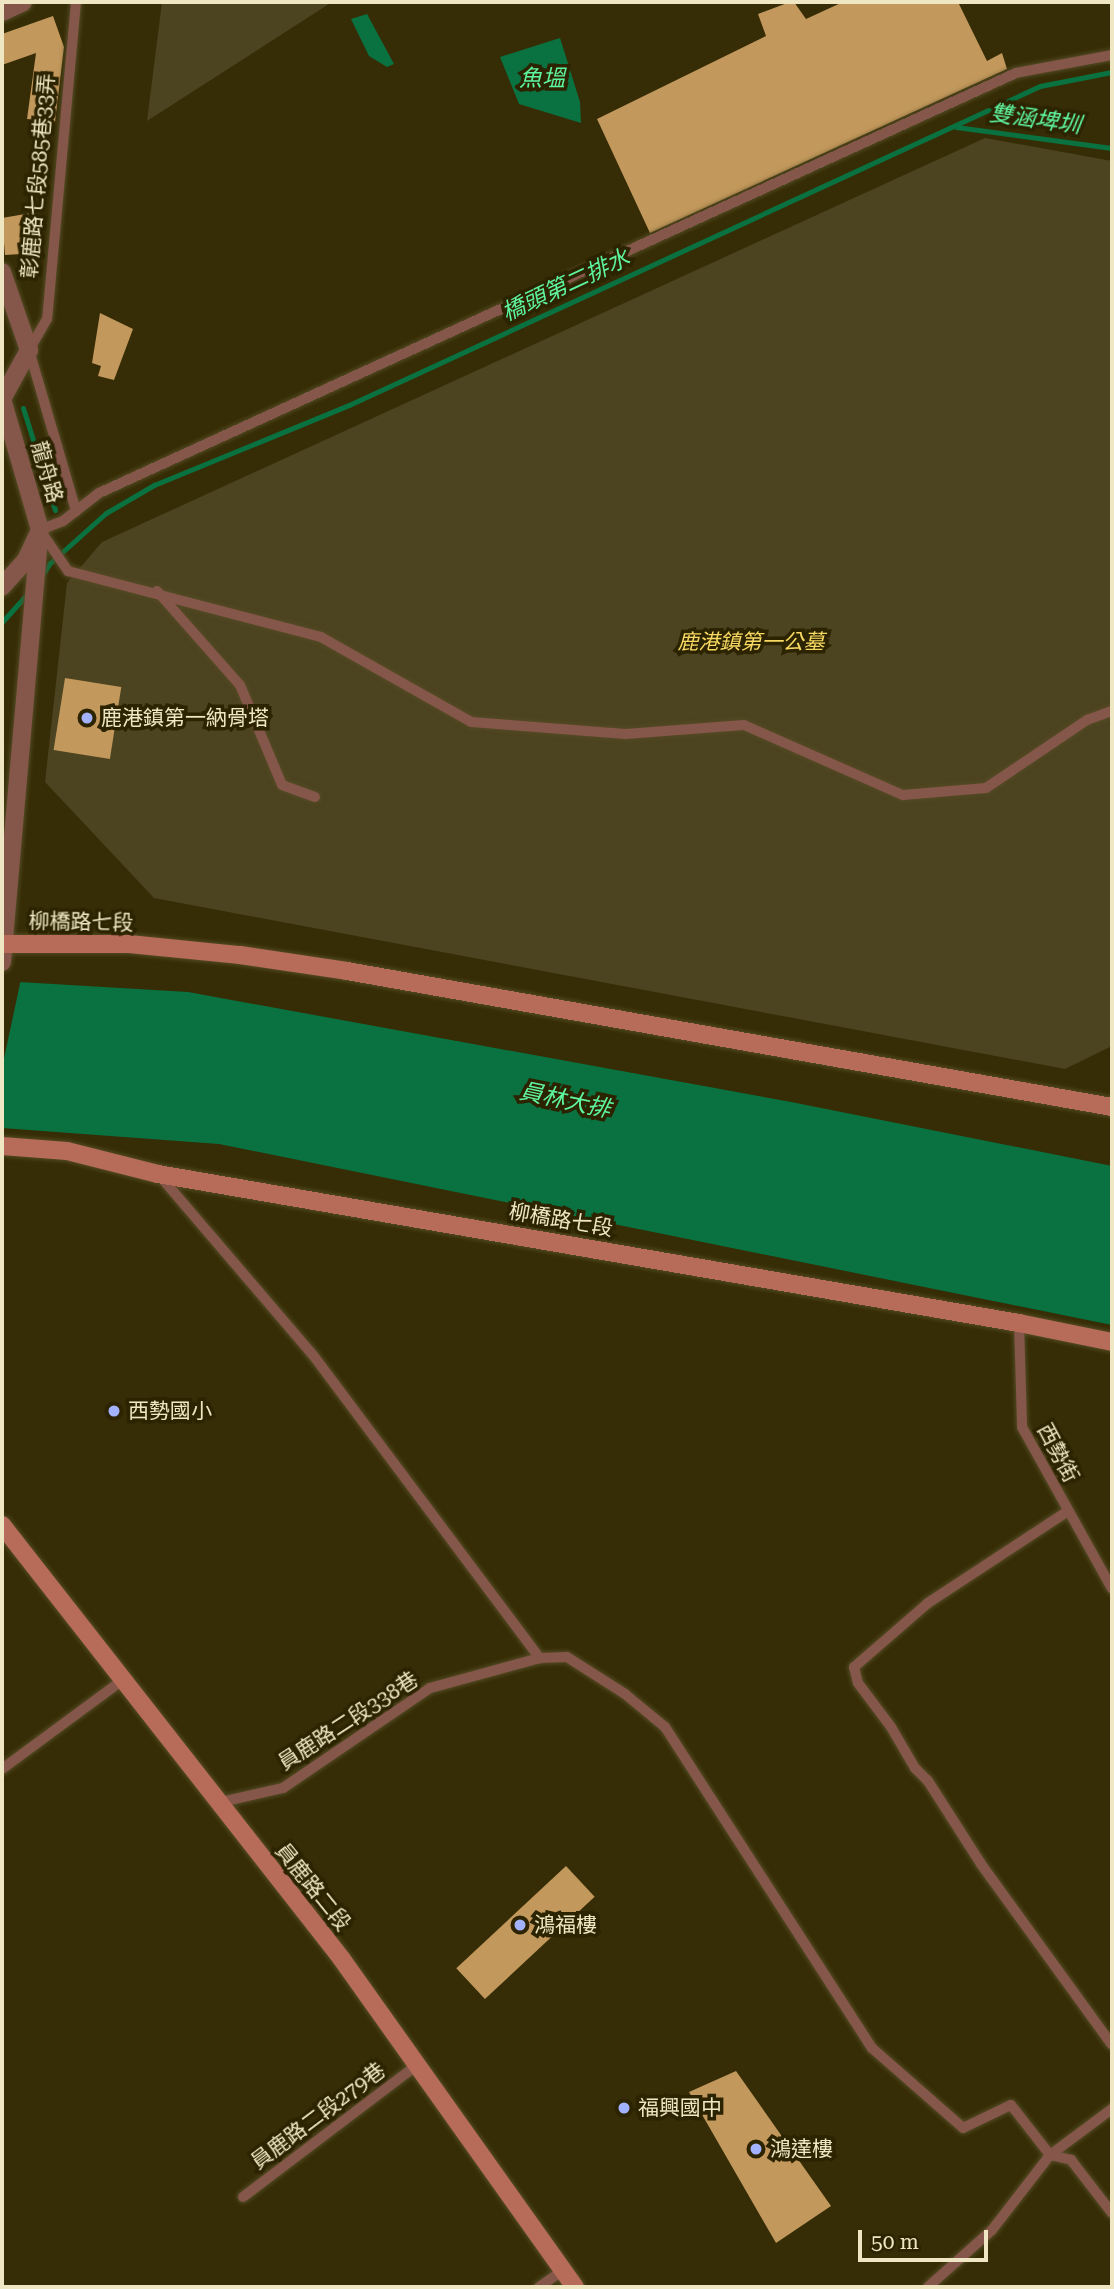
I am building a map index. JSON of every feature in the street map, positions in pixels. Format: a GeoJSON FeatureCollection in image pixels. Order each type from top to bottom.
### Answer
{"type":"FeatureCollection","features":[{"type":"Feature","properties":{"kind":"main road","name":"柳橋路七段"},"geometry":{"type":"LineString","coordinates":[[2,952],[129,944],[240,955],[1112,1107]]}},
{"type":"Feature","properties":{"kind":"main road","name":"柳橋路七段"},"geometry":{"type":"LineString","coordinates":[[2,1146],[67,1151],[158,1174],[1019,1322],[1112,1342]]}},
{"type":"Feature","properties":{"kind":"main road","name":"員鹿路二段"},"geometry":{"type":"LineString","coordinates":[[2,1525],[341,1958],[575,2287]]}},
{"type":"Feature","properties":{"kind":"street"},"geometry":{"type":"LineString","coordinates":[[2,12],[23,2]]}},
{"type":"Feature","properties":{"kind":"street"},"geometry":{"type":"LineString","coordinates":[[2,272],[29,350],[2,399]]}},
{"type":"Feature","properties":{"kind":"street","name":"龍舟路"},"geometry":{"type":"LineString","coordinates":[[2,399],[43,535],[26,560],[2,587]]}},
{"type":"Feature","properties":{"kind":"street"},"geometry":{"type":"LineString","coordinates":[[2,952],[43,535]]}},
{"type":"Feature","properties":{"kind":"lane","name":"彰鹿路七段585巷33弄"},"geometry":{"type":"LineString","coordinates":[[29,350],[47,319],[76,2]]}},
{"type":"Feature","properties":{"kind":"lane"},"geometry":{"type":"LineString","coordinates":[[1112,55],[1016,73],[100,493],[43,535],[68,571],[157,592],[321,637],[471,722],[626,734],[744,725],[903,795],[986,788],[1087,720],[1112,711]]}},
{"type":"Feature","properties":{"kind":"lane"},"geometry":{"type":"LineString","coordinates":[[29,350],[76,511]]}},
{"type":"Feature","properties":{"kind":"lane"},"geometry":{"type":"LineString","coordinates":[[157,592],[240,685],[282,785],[315,797]]}},
{"type":"Feature","properties":{"kind":"lane"},"geometry":{"type":"LineString","coordinates":[[158,1174],[313,1354],[540,1658],[567,1657],[625,1694],[665,1727],[872,2048],[963,2128],[1011,2105],[1051,2155],[1071,2160],[1112,2213]]}},
{"type":"Feature","properties":{"kind":"lane","name":"西勢街"},"geometry":{"type":"LineString","coordinates":[[1019,1322],[1021,1427],[1112,1589]]}},
{"type":"Feature","properties":{"kind":"lane"},"geometry":{"type":"LineString","coordinates":[[1068,1511],[928,1603],[854,1667],[858,1683],[891,1727],[915,1768],[928,1781],[981,1864],[1112,2045]]}},
{"type":"Feature","properties":{"kind":"lane","name":"員鹿路二段338巷"},"geometry":{"type":"LineString","coordinates":[[217,1803],[283,1788],[430,1688],[540,1658]]}},
{"type":"Feature","properties":{"kind":"lane"},"geometry":{"type":"LineString","coordinates":[[2,1769],[124,1679]]}},
{"type":"Feature","properties":{"kind":"lane","name":"員鹿路二段279巷"},"geometry":{"type":"LineString","coordinates":[[243,2197],[416,2065]]}},
{"type":"Feature","properties":{"kind":"lane"},"geometry":{"type":"LineString","coordinates":[[928,2287],[992,2230],[1051,2155],[1112,2109]]}},
{"type":"Feature","properties":{"kind":"lane"},"geometry":{"type":"LineString","coordinates":[[540,2287],[563,2270]]}},
{"type":"Feature","properties":{"kind":"green space"},"geometry":{"type":"Polygon","coordinates":[[[162,2],[332,2],[147,121],[162,2]]]}},
{"type":"Feature","properties":{"kind":"green space","name":"鹿港鎮第一公墓"},"geometry":{"type":"Polygon","coordinates":[[[985,138],[1112,161],[1112,1046],[1065,1069],[154,898],[45,782],[67,583],[102,542],[985,138]]]}},
{"type":"Feature","properties":{"kind":"water"},"geometry":{"type":"Polygon","coordinates":[[[367,14],[394,64],[387,67],[369,56],[351,19],[367,14]]]}},
{"type":"Feature","properties":{"kind":"water","name":"魚塭"},"geometry":{"type":"Polygon","coordinates":[[[560,38],[580,102],[581,123],[519,104],[500,57],[560,38]]]}},
{"type":"Feature","properties":{"kind":"water","name":"員林大排"},"geometry":{"type":"Polygon","coordinates":[[[2,981],[188,992],[786,1101],[1112,1166],[1112,1325],[219,1144],[2,1128],[2,981]]]}},
{"type":"Feature","properties":{"kind":"pier"},"geometry":{"type":"Polygon","coordinates":[[[2,978],[21,979],[2,1068],[2,978]]]}},
{"type":"Feature","properties":{"kind":"building"},"geometry":{"type":"Polygon","coordinates":[[[794,2],[806,19],[843,2],[958,2],[987,61],[1002,53],[1007,69],[650,233],[597,119],[766,36],[758,14],[794,2]]]}},
{"type":"Feature","properties":{"kind":"building"},"geometry":{"type":"Polygon","coordinates":[[[53,16],[64,47],[55,122],[27,119],[36,53],[2,65],[2,34],[53,16]]]}},
{"type":"Feature","properties":{"kind":"building"},"geometry":{"type":"Polygon","coordinates":[[[37,212],[38,253],[5,255],[2,218],[37,212]]]}},
{"type":"Feature","properties":{"kind":"building"},"geometry":{"type":"Polygon","coordinates":[[[100,313],[133,329],[114,380],[98,376],[101,366],[92,363],[100,313]]]}},
{"type":"Feature","properties":{"kind":"building","name":"鹿港鎮第一納骨塔"},"geometry":{"type":"Polygon","coordinates":[[[65,678],[121,687],[110,759],[54,750],[65,678]]]}},
{"type":"Feature","properties":{"kind":"building","name":"鴻福樓"},"geometry":{"type":"Polygon","coordinates":[[[566,1866],[595,1897],[485,1999],[456,1968],[566,1866]]]}},
{"type":"Feature","properties":{"kind":"building","name":"鴻達樓"},"geometry":{"type":"Polygon","coordinates":[[[736,2071],[831,2206],[776,2243],[689,2092],[736,2071]]]}},
{"type":"Feature","properties":{"kind":"waterway","name":"橋頭第二排水"},"geometry":{"type":"LineString","coordinates":[[43,574],[50,563],[106,513],[154,485],[349,405],[1040,86],[1112,72]]}},
{"type":"Feature","properties":{"kind":"waterway","name":"雙涵埤圳"},"geometry":{"type":"LineString","coordinates":[[956,127],[1112,148]]}},
{"type":"Feature","properties":{"kind":"waterway"},"geometry":{"type":"LineString","coordinates":[[23,408],[55,510]]}},
{"type":"Feature","properties":{"kind":"waterway"},"geometry":{"type":"LineString","coordinates":[[2,622],[28,593]]}},
{"type":"Feature","properties":{"kind":"place","name":"鹿港鎮第一納骨塔"},"geometry":{"type":"Point","coordinates":[87,718]}},
{"type":"Feature","properties":{"kind":"place","name":"西勢國小"},"geometry":{"type":"Point","coordinates":[114,1411]}},
{"type":"Feature","properties":{"kind":"place","name":"鴻福樓"},"geometry":{"type":"Point","coordinates":[520,1925]}},
{"type":"Feature","properties":{"kind":"place","name":"福興國中"},"geometry":{"type":"Point","coordinates":[624,2108]}},
{"type":"Feature","properties":{"kind":"place","name":"鴻達樓"},"geometry":{"type":"Point","coordinates":[756,2149]}}]}
